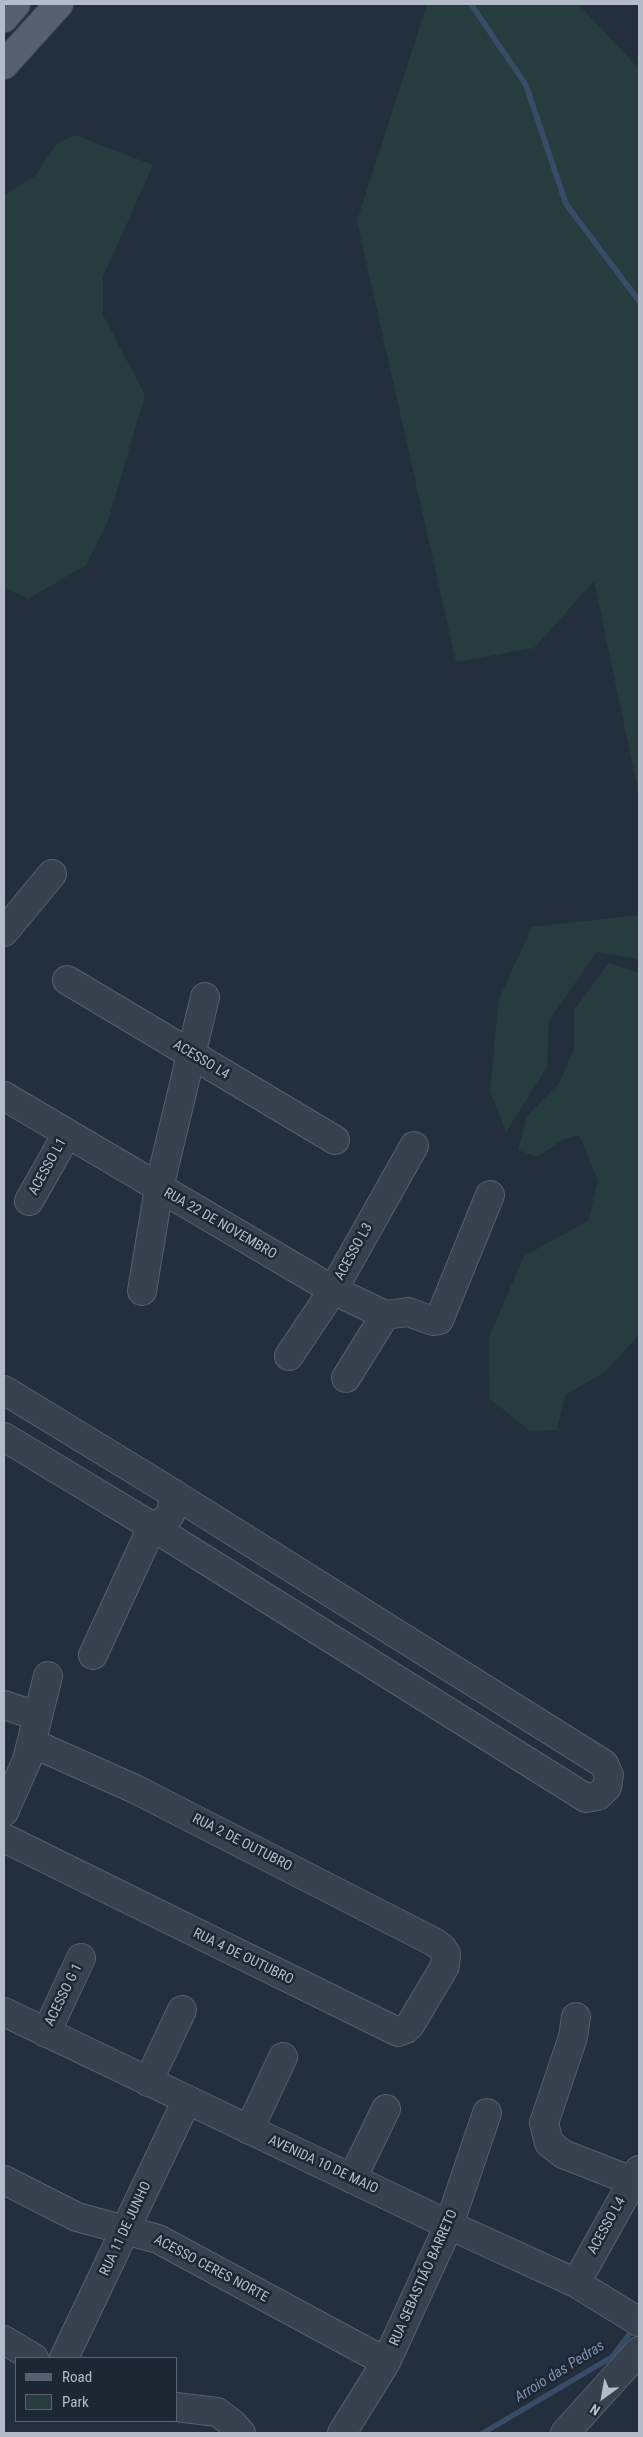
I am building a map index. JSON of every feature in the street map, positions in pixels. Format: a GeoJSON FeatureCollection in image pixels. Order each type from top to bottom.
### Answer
{"type":"FeatureCollection","features":[{"type":"Feature","properties":{"kind":"main road"},"geometry":{"type":"LineString","coordinates":[[4,18],[16,4]]}},
{"type":"Feature","properties":{"kind":"main road"},"geometry":{"type":"LineString","coordinates":[[4,65],[59,4]]}},
{"type":"Feature","properties":{"kind":"street"},"geometry":{"type":"LineString","coordinates":[[4,932],[52,874]]}},
{"type":"Feature","properties":{"kind":"street","name":"ACESSO L4"},"geometry":{"type":"LineString","coordinates":[[67,980],[335,1140]]}},
{"type":"Feature","properties":{"kind":"street"},"geometry":{"type":"LineString","coordinates":[[142,1291],[158,1188],[205,997]]}},
{"type":"Feature","properties":{"kind":"street","name":"RUA 22 DE NOVEMBRO"},"geometry":{"type":"LineString","coordinates":[[4,1096],[333,1290],[385,1315],[415,1313],[433,1321],[439,1320],[490,1195]]}},
{"type":"Feature","properties":{"kind":"street","name":"ACESSO L1"},"geometry":{"type":"LineString","coordinates":[[29,1201],[66,1134]]}},
{"type":"Feature","properties":{"kind":"street","name":"ACESSO L3"},"geometry":{"type":"LineString","coordinates":[[290,1356],[333,1290],[414,1146]]}},
{"type":"Feature","properties":{"kind":"street"},"geometry":{"type":"LineString","coordinates":[[346,1378],[385,1315]]}},
{"type":"Feature","properties":{"kind":"street"},"geometry":{"type":"LineString","coordinates":[[4,1390],[604,1764],[609,1775],[606,1787],[598,1796],[586,1798],[146,1523],[4,1437]]}},
{"type":"Feature","properties":{"kind":"street"},"geometry":{"type":"LineString","coordinates":[[146,1523],[166,1520],[170,1515],[174,1500],[167,1490]]}},
{"type":"Feature","properties":{"kind":"street"},"geometry":{"type":"LineString","coordinates":[[93,1654],[146,1523]]}},
{"type":"Feature","properties":{"kind":"street"},"geometry":{"type":"LineString","coordinates":[[4,1812],[27,1760],[48,1676]]}},
{"type":"Feature","properties":{"kind":"street"},"geometry":{"type":"LineString","coordinates":[[4,1705],[38,1716]]}},
{"type":"Feature","properties":{"kind":"street","name":"RUA 2 DE OUTUBRO"},"geometry":{"type":"LineString","coordinates":[[32,1743],[135,1789],[434,1942],[446,1954]]}},
{"type":"Feature","properties":{"kind":"street","name":"RUA 4 DE OUTUBRO"},"geometry":{"type":"LineString","coordinates":[[4,1838],[398,2032],[410,2025],[445,1966],[446,1954]]}},
{"type":"Feature","properties":{"kind":"street","name":"ACESSO G 1"},"geometry":{"type":"LineString","coordinates":[[46,2032],[82,1958]]}},
{"type":"Feature","properties":{"kind":"street"},"geometry":{"type":"LineString","coordinates":[[148,2082],[182,2010]]}},
{"type":"Feature","properties":{"kind":"street","name":"AVENIDA 10 DE MAIO"},"geometry":{"type":"LineString","coordinates":[[4,2012],[449,2225],[576,2282],[634,2319]]}},
{"type":"Feature","properties":{"kind":"street"},"geometry":{"type":"LineString","coordinates":[[576,2017],[574,2037],[544,2123],[549,2143],[563,2154],[635,2176]]}},
{"type":"Feature","properties":{"kind":"street"},"geometry":{"type":"LineString","coordinates":[[249,2130],[284,2057]]}},
{"type":"Feature","properties":{"kind":"street","name":"RUA 11 DE JUNHO"},"geometry":{"type":"LineString","coordinates":[[64,2357],[187,2100]]}},
{"type":"Feature","properties":{"kind":"street"},"geometry":{"type":"LineString","coordinates":[[352,2179],[386,2109]]}},
{"type":"Feature","properties":{"kind":"street","name":"RUA SEBASTIÃO BARRETO"},"geometry":{"type":"LineString","coordinates":[[342,2433],[386,2362],[449,2225],[487,2113]]}},
{"type":"Feature","properties":{"kind":"street","name":"ACESSO L4"},"geometry":{"type":"LineString","coordinates":[[576,2282],[635,2176]]}},
{"type":"Feature","properties":{"kind":"street","name":"ACESSO CERES NORTE"},"geometry":{"type":"LineString","coordinates":[[4,2180],[77,2217],[158,2239],[386,2362]]}},
{"type":"Feature","properties":{"kind":"street"},"geometry":{"type":"LineString","coordinates":[[4,2340],[32,2357]]}},
{"type":"Feature","properties":{"kind":"street"},"geometry":{"type":"LineString","coordinates":[[565,2433],[639,2351]]}},
{"type":"Feature","properties":{"kind":"street"},"geometry":{"type":"LineString","coordinates":[[178,2407],[217,2412],[232,2423],[241,2433]]}},
{"type":"Feature","properties":{"kind":"green space"},"geometry":{"type":"Polygon","coordinates":[[[427,4],[578,4],[639,69],[639,795],[594,581],[534,648],[456,662],[357,221],[427,4]]]}},
{"type":"Feature","properties":{"kind":"green space"},"geometry":{"type":"Polygon","coordinates":[[[75,135],[153,165],[103,277],[103,315],[145,395],[108,521],[86,565],[28,599],[4,587],[4,195],[35,176],[56,144],[75,135]]]}},
{"type":"Feature","properties":{"kind":"green space"},"geometry":{"type":"Polygon","coordinates":[[[639,915],[639,959],[597,952],[549,1020],[547,1067],[506,1132],[490,1091],[499,999],[532,927],[639,915]]]}},
{"type":"Feature","properties":{"kind":"green space"},"geometry":{"type":"Polygon","coordinates":[[[609,963],[639,973],[639,1335],[605,1372],[565,1395],[557,1430],[530,1431],[490,1399],[489,1337],[524,1256],[588,1221],[598,1181],[579,1135],[564,1139],[537,1157],[518,1150],[527,1116],[560,1082],[575,1046],[574,1010],[609,963]]]}},
{"type":"Feature","properties":{"kind":"waterway"},"geometry":{"type":"LineString","coordinates":[[471,4],[526,85],[566,204],[639,301]]}},
{"type":"Feature","properties":{"kind":"waterway","name":"Arroio das Pedras"},"geometry":{"type":"LineString","coordinates":[[483,2433],[612,2357],[635,2327]]}}]}
